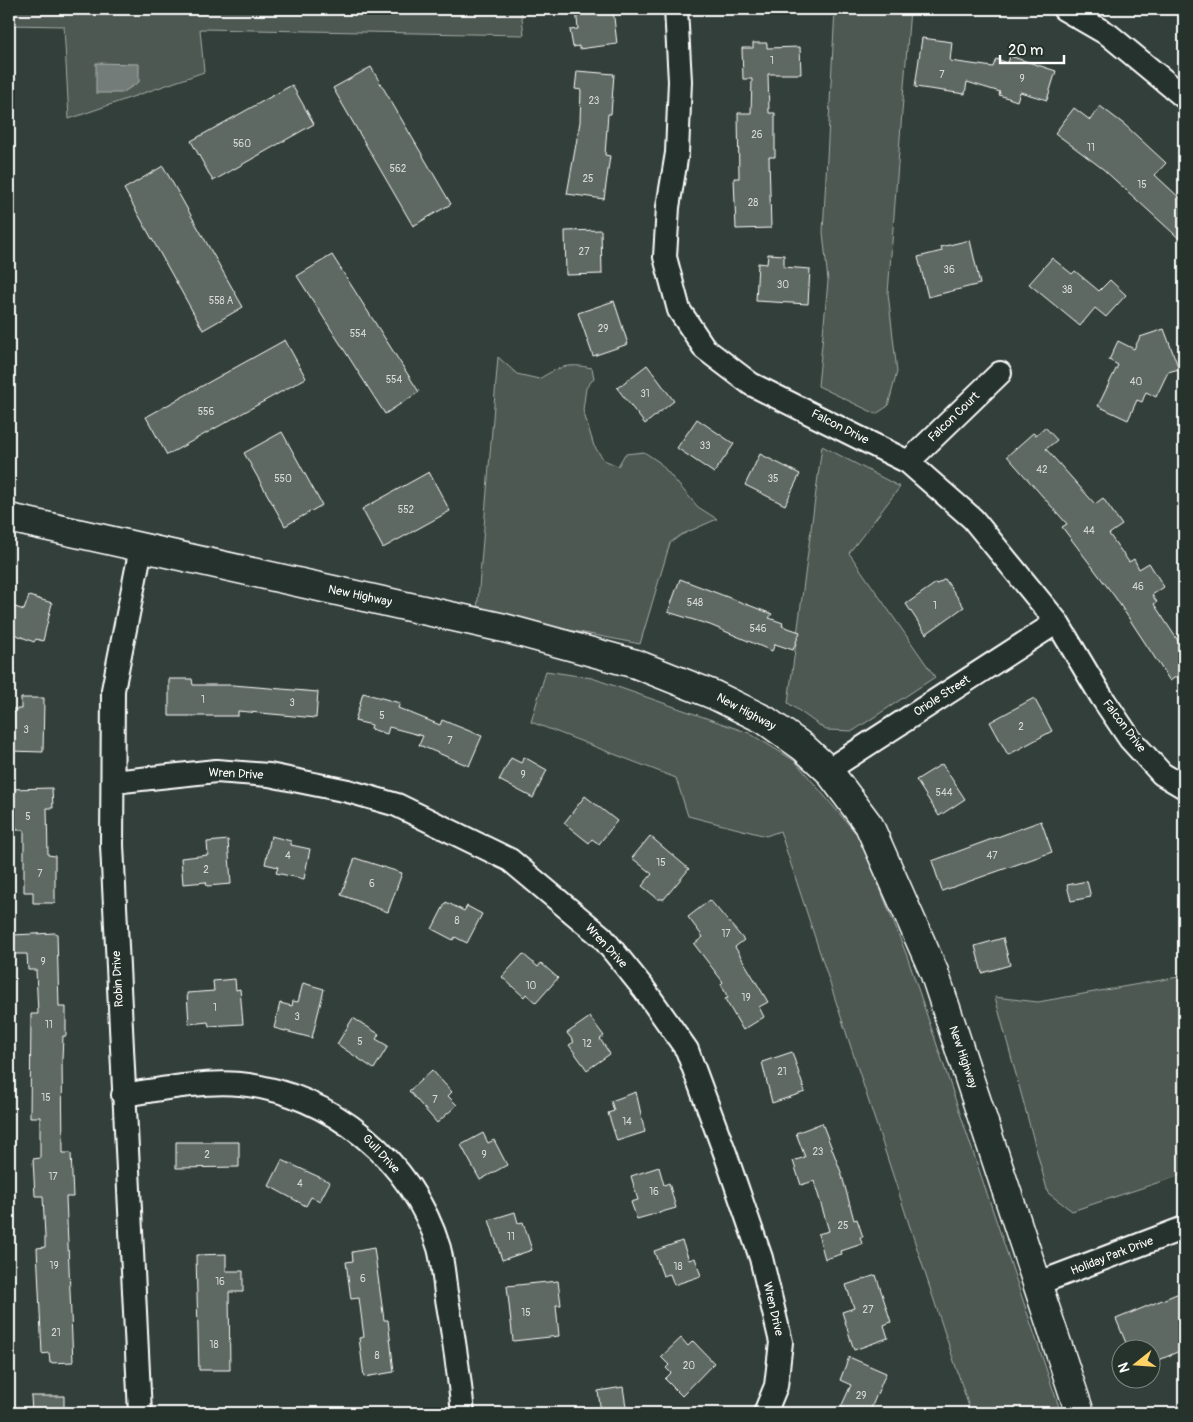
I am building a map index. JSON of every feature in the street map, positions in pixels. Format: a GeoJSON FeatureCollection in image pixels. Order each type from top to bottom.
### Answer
{"type":"FeatureCollection","features":[{"type":"Feature","properties":{"kind":"street","name":"Falcon Drive"},"geometry":{"type":"LineString","coordinates":[[676,9],[680,81],[677,153],[668,207],[665,257],[679,310],[705,349],[751,384],[908,462],[974,519],[1057,622],[1101,696],[1130,738],[1162,774],[1184,787]]}},
{"type":"Feature","properties":{"kind":"street"},"geometry":{"type":"LineString","coordinates":[[1064,9],[1109,35],[1184,97]]}},
{"type":"Feature","properties":{"kind":"street","name":"Falcon Court"},"geometry":{"type":"LineString","coordinates":[[908,462],[1000,373]]}},
{"type":"Feature","properties":{"kind":"street","name":"New Highway"},"geometry":{"type":"LineString","coordinates":[[9,518],[504,628],[636,664],[714,695],[765,720],[803,747],[828,770],[869,825],[934,972],[1039,1283],[1080,1413]]}},
{"type":"Feature","properties":{"kind":"street","name":"Robin Drive"},"geometry":{"type":"LineString","coordinates":[[140,1413],[112,845],[114,782],[113,690],[141,548]]}},
{"type":"Feature","properties":{"kind":"street","name":"Oriole Street"},"geometry":{"type":"LineString","coordinates":[[828,770],[1057,622]]}},
{"type":"Feature","properties":{"kind":"street","name":"Wren Drive"},"geometry":{"type":"LineString","coordinates":[[114,782],[216,771],[269,775],[348,791],[397,806],[510,860],[602,937],[644,989],[687,1050],[761,1258],[781,1342],[776,1386],[765,1413]]}},
{"type":"Feature","properties":{"kind":"street","name":"Gull Drive"},"geometry":{"type":"LineString","coordinates":[[124,1095],[203,1083],[241,1084],[281,1093],[316,1107],[364,1134],[394,1167],[423,1207],[439,1249],[456,1351],[463,1413]]}},
{"type":"Feature","properties":{"kind":"street","name":"Holiday Park Drive"},"geometry":{"type":"LineString","coordinates":[[1039,1283],[1184,1228]]}},
{"type":"Feature","properties":{"kind":"shaded area"},"geometry":{"type":"Polygon","coordinates":[[[9,9],[521,9],[524,35],[200,29],[204,72],[69,119],[64,26],[10,25],[9,9]]]}},
{"type":"Feature","properties":{"kind":"shaded area"},"geometry":{"type":"Polygon","coordinates":[[[835,9],[910,9],[888,293],[897,372],[888,406],[876,414],[818,386],[828,281],[823,232],[835,9]]]}},
{"type":"Feature","properties":{"kind":"shaded area"},"geometry":{"type":"Polygon","coordinates":[[[96,63],[139,64],[139,82],[122,93],[96,93],[96,63]]]}},
{"type":"Feature","properties":{"kind":"shaded area"},"geometry":{"type":"Polygon","coordinates":[[[498,357],[517,374],[539,379],[564,367],[592,368],[594,378],[586,388],[583,410],[594,446],[604,460],[618,466],[625,454],[644,452],[659,462],[698,507],[717,519],[681,535],[670,543],[640,644],[477,612],[498,357]]]}},
{"type":"Feature","properties":{"kind":"shaded area"},"geometry":{"type":"Polygon","coordinates":[[[822,446],[900,487],[849,553],[935,677],[853,731],[826,730],[788,703],[822,446]]]}},
{"type":"Feature","properties":{"kind":"shaded area"},"geometry":{"type":"Polygon","coordinates":[[[546,671],[592,678],[749,733],[795,761],[860,838],[907,956],[1061,1413],[971,1413],[780,831],[766,836],[688,816],[676,778],[531,722],[546,671]]]}},
{"type":"Feature","properties":{"kind":"shaded area"},"geometry":{"type":"Polygon","coordinates":[[[1184,976],[1184,1174],[1072,1211],[1048,1193],[995,997],[1038,1002],[1184,976]]]}},
{"type":"Feature","properties":{"kind":"building"},"geometry":{"type":"Polygon","coordinates":[[[576,9],[613,9],[617,44],[579,49],[579,46],[573,47],[570,30],[578,29],[576,9]]]}},
{"type":"Feature","properties":{"kind":"building"},"geometry":{"type":"Polygon","coordinates":[[[922,38],[952,42],[950,61],[993,67],[996,59],[1008,63],[1010,56],[1056,71],[1047,100],[1020,92],[1017,101],[999,95],[1000,92],[967,82],[965,94],[915,87],[922,38]]]}},
{"type":"Feature","properties":{"kind":"building"},"geometry":{"type":"Polygon","coordinates":[[[753,43],[767,43],[767,48],[800,47],[801,74],[768,74],[769,113],[775,113],[775,157],[769,157],[771,228],[736,229],[734,178],[739,178],[738,113],[751,113],[752,79],[743,79],[742,48],[753,48],[753,43]]]}},
{"type":"Feature","properties":{"kind":"building"},"geometry":{"type":"Polygon","coordinates":[[[371,67],[451,204],[413,226],[333,88],[371,67]]]}},
{"type":"Feature","properties":{"kind":"building"},"geometry":{"type":"Polygon","coordinates":[[[577,71],[614,74],[611,114],[608,114],[605,155],[610,156],[604,199],[567,194],[580,122],[581,90],[575,89],[577,71]]]}},
{"type":"Feature","properties":{"kind":"building"},"geometry":{"type":"Polygon","coordinates":[[[292,85],[314,124],[213,181],[191,141],[292,85]]]}},
{"type":"Feature","properties":{"kind":"building"},"geometry":{"type":"Polygon","coordinates":[[[1100,106],[1125,125],[1166,163],[1155,175],[1184,202],[1184,243],[1103,169],[1055,133],[1074,108],[1090,120],[1100,106]]]}},
{"type":"Feature","properties":{"kind":"building"},"geometry":{"type":"Polygon","coordinates":[[[163,166],[243,307],[203,330],[124,189],[163,166]]]}},
{"type":"Feature","properties":{"kind":"building"},"geometry":{"type":"Polygon","coordinates":[[[601,230],[602,274],[566,275],[565,231],[601,230]]]}},
{"type":"Feature","properties":{"kind":"building"},"geometry":{"type":"Polygon","coordinates":[[[970,240],[980,284],[928,297],[918,257],[942,251],[941,247],[970,240]]]}},
{"type":"Feature","properties":{"kind":"building"},"geometry":{"type":"Polygon","coordinates":[[[768,254],[784,255],[784,267],[810,269],[808,304],[756,301],[758,263],[767,264],[768,254]]]}},
{"type":"Feature","properties":{"kind":"building"},"geometry":{"type":"Polygon","coordinates":[[[332,255],[419,392],[385,414],[297,276],[332,255]]]}},
{"type":"Feature","properties":{"kind":"building"},"geometry":{"type":"Polygon","coordinates":[[[1052,258],[1072,274],[1075,271],[1099,291],[1110,280],[1126,295],[1106,317],[1095,308],[1080,326],[1029,284],[1052,258]]]}},
{"type":"Feature","properties":{"kind":"building"},"geometry":{"type":"Polygon","coordinates":[[[614,301],[628,344],[593,356],[578,313],[614,301]]]}},
{"type":"Feature","properties":{"kind":"building"},"geometry":{"type":"Polygon","coordinates":[[[1164,329],[1179,369],[1168,372],[1156,397],[1146,392],[1142,402],[1137,400],[1128,420],[1098,406],[1118,365],[1109,360],[1118,341],[1134,349],[1140,337],[1164,329]]]}},
{"type":"Feature","properties":{"kind":"building"},"geometry":{"type":"Polygon","coordinates":[[[285,340],[306,378],[167,455],[146,417],[285,340]]]}},
{"type":"Feature","properties":{"kind":"building"},"geometry":{"type":"Polygon","coordinates":[[[647,365],[674,401],[645,424],[617,388],[647,365]]]}},
{"type":"Feature","properties":{"kind":"building"},"geometry":{"type":"Polygon","coordinates":[[[697,419],[734,444],[714,473],[677,448],[697,419]]]}},
{"type":"Feature","properties":{"kind":"building"},"geometry":{"type":"Polygon","coordinates":[[[1045,427],[1057,440],[1046,449],[1095,504],[1103,498],[1122,525],[1109,534],[1129,562],[1134,559],[1139,569],[1149,563],[1164,587],[1152,595],[1157,602],[1154,604],[1184,650],[1184,671],[1170,681],[1115,597],[1062,527],[1067,524],[1007,456],[1033,433],[1036,435],[1045,427]]]}},
{"type":"Feature","properties":{"kind":"building"},"geometry":{"type":"Polygon","coordinates":[[[282,432],[322,505],[285,526],[244,453],[282,432]]]}},
{"type":"Feature","properties":{"kind":"building"},"geometry":{"type":"Polygon","coordinates":[[[760,454],[800,474],[785,505],[745,485],[760,454]]]}},
{"type":"Feature","properties":{"kind":"building"},"geometry":{"type":"Polygon","coordinates":[[[429,472],[450,511],[383,548],[362,509],[429,472]]]}},
{"type":"Feature","properties":{"kind":"building"},"geometry":{"type":"Polygon","coordinates":[[[680,579],[772,614],[769,618],[783,623],[782,626],[800,632],[793,650],[775,644],[772,651],[710,625],[668,612],[680,579]]]}},
{"type":"Feature","properties":{"kind":"building"},"geometry":{"type":"Polygon","coordinates":[[[945,579],[964,607],[926,634],[906,604],[945,579]]]}},
{"type":"Feature","properties":{"kind":"building"},"geometry":{"type":"Polygon","coordinates":[[[29,596],[52,603],[43,641],[36,639],[34,642],[9,632],[9,605],[24,610],[29,596]]]}},
{"type":"Feature","properties":{"kind":"building"},"geometry":{"type":"Polygon","coordinates":[[[169,679],[192,679],[193,685],[233,685],[318,692],[316,718],[238,711],[238,716],[169,716],[169,679]]]}},
{"type":"Feature","properties":{"kind":"building"},"geometry":{"type":"Polygon","coordinates":[[[363,693],[400,703],[398,708],[440,725],[442,720],[482,736],[469,766],[419,745],[423,736],[389,727],[387,734],[371,729],[372,725],[355,721],[363,693]]]}},
{"type":"Feature","properties":{"kind":"building"},"geometry":{"type":"Polygon","coordinates":[[[21,698],[44,698],[43,752],[9,751],[9,709],[21,709],[21,698]]]}},
{"type":"Feature","properties":{"kind":"building"},"geometry":{"type":"Polygon","coordinates":[[[1034,698],[1052,731],[1008,755],[990,722],[1034,698]]]}},
{"type":"Feature","properties":{"kind":"building"},"geometry":{"type":"Polygon","coordinates":[[[524,757],[547,770],[533,798],[499,780],[511,758],[521,763],[524,757]]]}},
{"type":"Feature","properties":{"kind":"building"},"geometry":{"type":"Polygon","coordinates":[[[942,764],[965,799],[939,816],[916,780],[942,764]]]}},
{"type":"Feature","properties":{"kind":"building"},"geometry":{"type":"Polygon","coordinates":[[[52,788],[53,808],[47,808],[48,855],[55,856],[55,903],[33,903],[33,892],[24,892],[24,830],[16,830],[16,826],[9,826],[9,789],[52,788]]]}},
{"type":"Feature","properties":{"kind":"building"},"geometry":{"type":"Polygon","coordinates":[[[585,796],[617,821],[599,844],[592,839],[589,843],[564,823],[585,796]]]}},
{"type":"Feature","properties":{"kind":"building"},"geometry":{"type":"Polygon","coordinates":[[[1041,821],[1052,852],[942,891],[932,861],[1041,821]]]}},
{"type":"Feature","properties":{"kind":"building"},"geometry":{"type":"Polygon","coordinates":[[[271,836],[291,841],[291,845],[310,849],[304,879],[276,873],[278,867],[265,864],[271,836]]]}},
{"type":"Feature","properties":{"kind":"building"},"geometry":{"type":"Polygon","coordinates":[[[650,836],[689,869],[664,899],[658,899],[642,886],[652,874],[632,858],[650,836]]]}},
{"type":"Feature","properties":{"kind":"building"},"geometry":{"type":"Polygon","coordinates":[[[228,840],[231,884],[207,886],[206,882],[183,884],[181,858],[208,855],[207,842],[228,840]]]}},
{"type":"Feature","properties":{"kind":"building"},"geometry":{"type":"Polygon","coordinates":[[[355,858],[402,873],[388,912],[341,895],[355,858]]]}},
{"type":"Feature","properties":{"kind":"building"},"geometry":{"type":"Polygon","coordinates":[[[1087,881],[1091,897],[1071,901],[1067,885],[1087,881]]]}},
{"type":"Feature","properties":{"kind":"building"},"geometry":{"type":"Polygon","coordinates":[[[710,900],[744,940],[735,947],[768,1002],[759,1007],[764,1017],[743,1030],[725,999],[728,998],[721,984],[723,982],[694,944],[703,937],[688,917],[710,900]]]}},
{"type":"Feature","properties":{"kind":"building"},"geometry":{"type":"Polygon","coordinates":[[[446,902],[464,911],[467,906],[482,914],[467,943],[455,937],[453,940],[432,929],[446,902]]]}},
{"type":"Feature","properties":{"kind":"building"},"geometry":{"type":"Polygon","coordinates":[[[57,934],[59,1007],[66,1007],[66,1036],[63,1036],[62,1060],[63,1153],[71,1153],[73,1197],[66,1197],[73,1362],[50,1363],[49,1353],[42,1354],[37,1248],[45,1247],[45,1237],[43,1196],[35,1196],[33,1159],[40,1158],[40,1117],[30,1117],[31,1014],[38,1014],[36,970],[28,970],[27,954],[13,954],[12,935],[57,934]]]}},
{"type":"Feature","properties":{"kind":"building"},"geometry":{"type":"Polygon","coordinates":[[[1003,938],[1010,965],[982,973],[975,946],[1003,938]]]}},
{"type":"Feature","properties":{"kind":"building"},"geometry":{"type":"Polygon","coordinates":[[[523,954],[538,967],[541,963],[558,978],[536,1003],[526,994],[524,997],[502,977],[523,954]]]}},
{"type":"Feature","properties":{"kind":"building"},"geometry":{"type":"Polygon","coordinates":[[[235,979],[236,990],[240,989],[243,1024],[209,1026],[208,1022],[189,1024],[187,993],[214,991],[213,981],[235,979]]]}},
{"type":"Feature","properties":{"kind":"building"},"geometry":{"type":"Polygon","coordinates":[[[303,983],[324,989],[312,1038],[274,1028],[280,1003],[292,1006],[293,1001],[298,1002],[303,983]]]}},
{"type":"Feature","properties":{"kind":"building"},"geometry":{"type":"Polygon","coordinates":[[[590,1017],[604,1036],[600,1039],[610,1054],[587,1070],[569,1045],[574,1042],[567,1033],[590,1017]]]}},
{"type":"Feature","properties":{"kind":"building"},"geometry":{"type":"Polygon","coordinates":[[[353,1018],[379,1034],[376,1039],[388,1046],[374,1069],[337,1044],[353,1018]]]}},
{"type":"Feature","properties":{"kind":"building"},"geometry":{"type":"Polygon","coordinates":[[[792,1052],[805,1092],[772,1103],[762,1062],[792,1052]]]}},
{"type":"Feature","properties":{"kind":"building"},"geometry":{"type":"Polygon","coordinates":[[[432,1070],[452,1092],[448,1096],[457,1105],[437,1123],[409,1091],[432,1070]]]}},
{"type":"Feature","properties":{"kind":"building"},"geometry":{"type":"Polygon","coordinates":[[[636,1092],[645,1132],[617,1141],[608,1113],[614,1111],[611,1101],[636,1092]]]}},
{"type":"Feature","properties":{"kind":"building"},"geometry":{"type":"Polygon","coordinates":[[[822,1123],[841,1172],[854,1220],[857,1219],[863,1237],[860,1237],[862,1244],[841,1251],[842,1254],[825,1259],[818,1234],[829,1231],[814,1181],[801,1185],[793,1161],[805,1157],[796,1133],[822,1123]]]}},
{"type":"Feature","properties":{"kind":"building"},"geometry":{"type":"Polygon","coordinates":[[[483,1133],[488,1143],[494,1140],[507,1165],[480,1180],[461,1145],[483,1133]]]}},
{"type":"Feature","properties":{"kind":"building"},"geometry":{"type":"Polygon","coordinates":[[[176,1142],[239,1142],[239,1167],[176,1168],[176,1142]]]}},
{"type":"Feature","properties":{"kind":"building"},"geometry":{"type":"Polygon","coordinates":[[[282,1160],[330,1182],[320,1201],[311,1197],[306,1206],[269,1186],[282,1160]]]}},
{"type":"Feature","properties":{"kind":"building"},"geometry":{"type":"Polygon","coordinates":[[[659,1167],[664,1185],[669,1183],[676,1208],[637,1219],[631,1202],[638,1200],[631,1176],[659,1167]]]}},
{"type":"Feature","properties":{"kind":"building"},"geometry":{"type":"Polygon","coordinates":[[[515,1212],[518,1223],[523,1222],[532,1250],[502,1260],[489,1220],[515,1212]]]}},
{"type":"Feature","properties":{"kind":"building"},"geometry":{"type":"Polygon","coordinates":[[[682,1241],[689,1260],[695,1258],[701,1276],[674,1285],[670,1274],[663,1276],[654,1251],[682,1241]]]}},
{"type":"Feature","properties":{"kind":"building"},"geometry":{"type":"Polygon","coordinates":[[[374,1248],[384,1320],[388,1320],[394,1372],[364,1377],[359,1338],[364,1337],[359,1298],[351,1299],[346,1262],[353,1261],[352,1252],[374,1248]]]}},
{"type":"Feature","properties":{"kind":"building"},"geometry":{"type":"Polygon","coordinates":[[[226,1254],[226,1271],[243,1271],[243,1292],[229,1292],[230,1370],[199,1370],[196,1255],[226,1254]]]}},
{"type":"Feature","properties":{"kind":"building"},"geometry":{"type":"Polygon","coordinates":[[[876,1275],[891,1322],[884,1325],[888,1338],[854,1350],[842,1312],[854,1308],[846,1285],[876,1275]]]}},
{"type":"Feature","properties":{"kind":"building"},"geometry":{"type":"Polygon","coordinates":[[[558,1281],[561,1305],[556,1305],[559,1336],[513,1341],[507,1286],[558,1281]]]}},
{"type":"Feature","properties":{"kind":"building"},"geometry":{"type":"Polygon","coordinates":[[[1184,1291],[1184,1349],[1160,1360],[1160,1340],[1125,1340],[1116,1319],[1184,1291]]]}},
{"type":"Feature","properties":{"kind":"building"},"geometry":{"type":"Polygon","coordinates":[[[681,1338],[688,1346],[693,1341],[714,1363],[682,1396],[665,1379],[671,1373],[666,1368],[669,1365],[661,1357],[681,1338]]]}},
{"type":"Feature","properties":{"kind":"building"},"geometry":{"type":"Polygon","coordinates":[[[849,1357],[886,1373],[869,1413],[857,1413],[841,1407],[851,1385],[840,1380],[849,1357]]]}},
{"type":"Feature","properties":{"kind":"building"},"geometry":{"type":"Polygon","coordinates":[[[623,1387],[627,1413],[601,1413],[598,1391],[623,1387]]]}},
{"type":"Feature","properties":{"kind":"building"},"geometry":{"type":"Polygon","coordinates":[[[31,1396],[64,1396],[64,1413],[32,1413],[31,1396]]]}}]}
